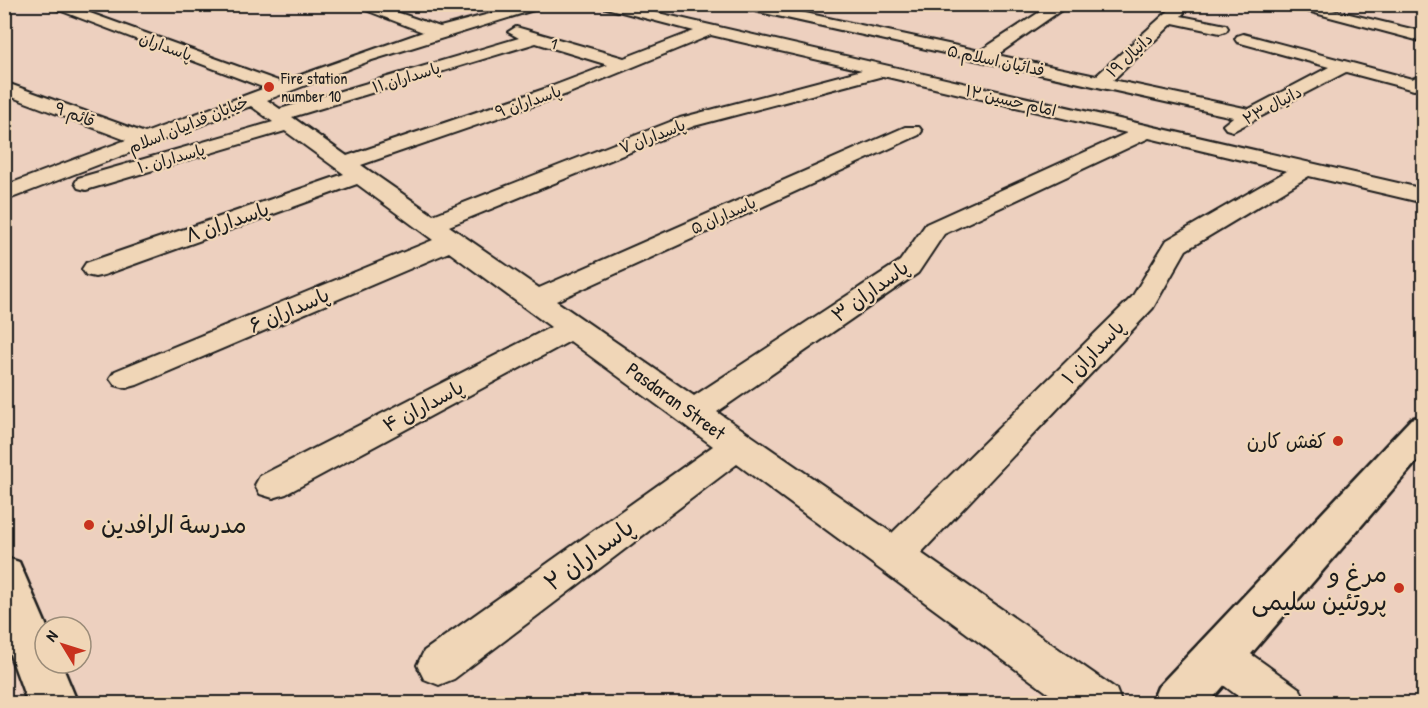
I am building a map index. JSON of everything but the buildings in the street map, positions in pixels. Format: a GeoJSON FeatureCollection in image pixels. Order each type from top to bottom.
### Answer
{"type":"FeatureCollection","features":[{"type":"Feature","properties":{"kind":"main road"},"geometry":{"type":"LineString","coordinates":[[1176,704],[1424,428]]}},
{"type":"Feature","properties":{"kind":"main road"},"geometry":{"type":"LineString","coordinates":[[4,575],[53,704]]}},
{"type":"Feature","properties":{"kind":"street","name":"پاسداران"},"geometry":{"type":"LineString","coordinates":[[50,4],[274,107]]}},
{"type":"Feature","properties":{"kind":"street"},"geometry":{"type":"LineString","coordinates":[[357,4],[439,32]]}},
{"type":"Feature","properties":{"kind":"street","name":"خیابان فداییان اسلام"},"geometry":{"type":"LineString","coordinates":[[9,192],[146,141],[274,107],[439,32],[546,4]]}},
{"type":"Feature","properties":{"kind":"street","name":"امام حسین ۱۲"},"geometry":{"type":"LineString","coordinates":[[598,4],[1305,169],[1422,194]]}},
{"type":"Feature","properties":{"kind":"street","name":"فدائیان اسلام ۵"},"geometry":{"type":"LineString","coordinates":[[741,4],[1251,115]]}},
{"type":"Feature","properties":{"kind":"street"},"geometry":{"type":"LineString","coordinates":[[982,57],[1063,4]]}},
{"type":"Feature","properties":{"kind":"street","name":"دانیال ۱۹"},"geometry":{"type":"LineString","coordinates":[[1100,82],[1185,4]]}},
{"type":"Feature","properties":{"kind":"street"},"geometry":{"type":"LineString","coordinates":[[1288,4],[1328,9],[1419,32]]}},
{"type":"Feature","properties":{"kind":"street"},"geometry":{"type":"LineString","coordinates":[[1169,18],[1220,28]]}},
{"type":"Feature","properties":{"kind":"street","name":"1"},"geometry":{"type":"LineString","coordinates":[[482,21],[625,64]]}},
{"type":"Feature","properties":{"kind":"street","name":"پاسداران ۹"},"geometry":{"type":"LineString","coordinates":[[352,170],[710,30]]}},
{"type":"Feature","properties":{"kind":"street"},"geometry":{"type":"LineString","coordinates":[[1391,43],[1419,32]]}},
{"type":"Feature","properties":{"kind":"street","name":"پاسداران ۱۱"},"geometry":{"type":"LineString","coordinates":[[274,107],[536,38]]}},
{"type":"Feature","properties":{"kind":"street"},"geometry":{"type":"LineString","coordinates":[[1243,39],[1354,62],[1414,85],[1424,79]]}},
{"type":"Feature","properties":{"kind":"street","name":"دانیال ۲۳"},"geometry":{"type":"LineString","coordinates":[[1200,144],[1354,62]]}},
{"type":"Feature","properties":{"kind":"street","name":"پاسداران ۷"},"geometry":{"type":"LineString","coordinates":[[441,233],[687,122],[883,70]]}},
{"type":"Feature","properties":{"kind":"street","name":"قائم ۹"},"geometry":{"type":"LineString","coordinates":[[4,87],[146,141]]}},
{"type":"Feature","properties":{"kind":"street","name":"Pasdaran Street"},"geometry":{"type":"LineString","coordinates":[[274,107],[352,170],[1100,704]]}},
{"type":"Feature","properties":{"kind":"street","name":"پاسداران ۱۰"},"geometry":{"type":"LineString","coordinates":[[54,192],[274,107]]}},
{"type":"Feature","properties":{"kind":"street","name":"پاسداران ۵"},"geometry":{"type":"LineString","coordinates":[[535,300],[912,131]]}},
{"type":"Feature","properties":{"kind":"street","name":"پاسداران ۳"},"geometry":{"type":"LineString","coordinates":[[692,412],[909,267],[935,229],[1146,132]]}},
{"type":"Feature","properties":{"kind":"street","name":"پاسداران ۱"},"geometry":{"type":"LineString","coordinates":[[894,556],[1143,302],[1176,245],[1305,169]]}},
{"type":"Feature","properties":{"kind":"street","name":"پاسداران ۸"},"geometry":{"type":"LineString","coordinates":[[95,269],[352,170]]}},
{"type":"Feature","properties":{"kind":"street","name":"پاسداران ۶"},"geometry":{"type":"LineString","coordinates":[[126,378],[441,233]]}},
{"type":"Feature","properties":{"kind":"street","name":"پاسداران ۴"},"geometry":{"type":"LineString","coordinates":[[273,485],[573,327]]}},
{"type":"Feature","properties":{"kind":"street","name":"پاسداران ۲"},"geometry":{"type":"LineString","coordinates":[[439,665],[738,446]]}},
{"type":"Feature","properties":{"kind":"street"},"geometry":{"type":"LineString","coordinates":[[1219,656],[1284,704]]}},
{"type":"Feature","properties":{"kind":"place","name":"Fire station number 10"},"geometry":{"type":"Point","coordinates":[269,87]}},
{"type":"Feature","properties":{"kind":"place","name":"کفش کارن"},"geometry":{"type":"Point","coordinates":[1338,441]}},
{"type":"Feature","properties":{"kind":"place","name":"مدرسة الرافدین"},"geometry":{"type":"Point","coordinates":[89,525]}},
{"type":"Feature","properties":{"kind":"place","name":"مرغ و پروتئین سلیمی"},"geometry":{"type":"Point","coordinates":[1399,588]}}]}
